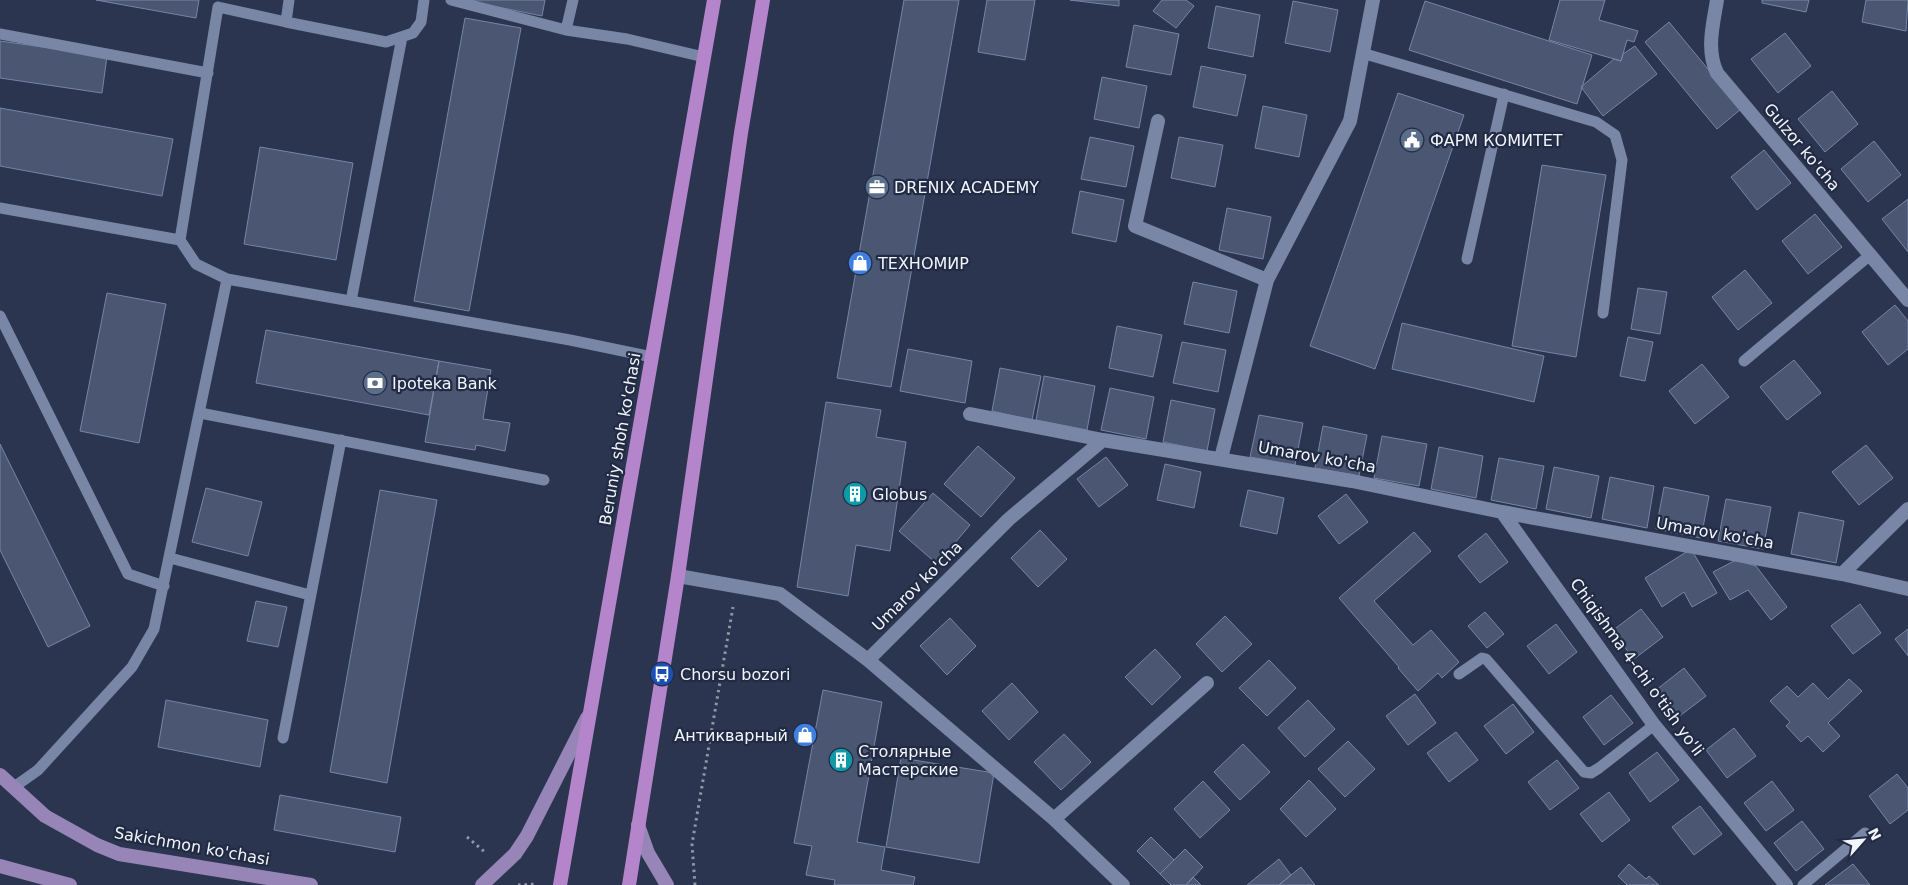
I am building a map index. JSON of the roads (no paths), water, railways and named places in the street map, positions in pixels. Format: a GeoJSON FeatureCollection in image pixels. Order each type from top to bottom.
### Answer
{"type":"FeatureCollection","features":[{"type":"Feature","properties":{"kind":"main road","name":"Beruniy shoh ko'chasi"},"geometry":{"type":"LineString","coordinates":[[560,885],[714,0]]}},
{"type":"Feature","properties":{"kind":"main road"},"geometry":{"type":"LineString","coordinates":[[629,885],[678,576],[741,133],[763,0]]}},
{"type":"Feature","properties":{"kind":"main road"},"geometry":{"type":"LineString","coordinates":[[482,885],[515,854],[527,836],[591,711]]}},
{"type":"Feature","properties":{"kind":"main road","name":"Sakichmon ko'chasi"},"geometry":{"type":"LineString","coordinates":[[0,775],[45,816],[97,845],[119,854],[311,885]]}},
{"type":"Feature","properties":{"kind":"main road"},"geometry":{"type":"LineString","coordinates":[[638,825],[648,854],[667,885]]}},
{"type":"Feature","properties":{"kind":"main road"},"geometry":{"type":"LineString","coordinates":[[0,866],[70,885]]}},
{"type":"Feature","properties":{"kind":"street"},"geometry":{"type":"LineString","coordinates":[[1221,458],[1267,280],[1350,121],[1373,0]]}},
{"type":"Feature","properties":{"kind":"street","name":"Gulzor ko'cha"},"geometry":{"type":"LineString","coordinates":[[1717,0],[1710,44],[1711,60],[1717,73],[1908,300]]}},
{"type":"Feature","properties":{"kind":"street"},"geometry":{"type":"LineString","coordinates":[[1158,121],[1135,226],[1267,280]]}},
{"type":"Feature","properties":{"kind":"street"},"geometry":{"type":"LineString","coordinates":[[970,414],[1103,440]]}},
{"type":"Feature","properties":{"kind":"street","name":"Umarov ko'cha"},"geometry":{"type":"LineString","coordinates":[[868,660],[1009,519],[1103,440],[1352,481],[1502,512],[1842,574]]}},
{"type":"Feature","properties":{"kind":"street"},"geometry":{"type":"LineString","coordinates":[[1842,574],[1908,509]]}},
{"type":"Feature","properties":{"kind":"street","name":"Chiqishma 4-chi o'tish yo'li"},"geometry":{"type":"LineString","coordinates":[[1502,512],[1654,725],[1786,885]]}},
{"type":"Feature","properties":{"kind":"street"},"geometry":{"type":"LineString","coordinates":[[1842,574],[1908,589]]}},
{"type":"Feature","properties":{"kind":"street"},"geometry":{"type":"LineString","coordinates":[[678,576],[780,594],[868,660],[1054,819],[1123,885]]}},
{"type":"Feature","properties":{"kind":"street"},"geometry":{"type":"LineString","coordinates":[[1054,819],[1207,683]]}},
{"type":"Feature","properties":{"kind":"lane"},"geometry":{"type":"LineString","coordinates":[[286,22],[289,0]]}},
{"type":"Feature","properties":{"kind":"lane"},"geometry":{"type":"LineString","coordinates":[[424,0],[420,22],[413,33],[386,42],[286,22],[219,4],[180,240],[196,264],[227,279],[652,357]]}},
{"type":"Feature","properties":{"kind":"lane"},"geometry":{"type":"LineString","coordinates":[[451,0],[566,30],[627,40],[704,57]]}},
{"type":"Feature","properties":{"kind":"lane"},"geometry":{"type":"LineString","coordinates":[[566,30],[573,0]]}},
{"type":"Feature","properties":{"kind":"lane"},"geometry":{"type":"LineString","coordinates":[[0,34],[208,73]]}},
{"type":"Feature","properties":{"kind":"lane"},"geometry":{"type":"LineString","coordinates":[[352,301],[402,37]]}},
{"type":"Feature","properties":{"kind":"lane"},"geometry":{"type":"LineString","coordinates":[[1362,53],[1596,122],[1614,135],[1622,160],[1602,313]]}},
{"type":"Feature","properties":{"kind":"lane"},"geometry":{"type":"LineString","coordinates":[[1467,260],[1504,94]]}},
{"type":"Feature","properties":{"kind":"lane"},"geometry":{"type":"LineString","coordinates":[[0,208],[180,240]]}},
{"type":"Feature","properties":{"kind":"lane"},"geometry":{"type":"LineString","coordinates":[[1744,361],[1870,255]]}},
{"type":"Feature","properties":{"kind":"lane"},"geometry":{"type":"LineString","coordinates":[[14,788],[38,770],[132,667],[154,630],[227,279]]}},
{"type":"Feature","properties":{"kind":"lane"},"geometry":{"type":"LineString","coordinates":[[0,316],[128,574],[164,586]]}},
{"type":"Feature","properties":{"kind":"lane"},"geometry":{"type":"LineString","coordinates":[[200,413],[544,480]]}},
{"type":"Feature","properties":{"kind":"lane"},"geometry":{"type":"LineString","coordinates":[[283,738],[341,440]]}},
{"type":"Feature","properties":{"kind":"lane"},"geometry":{"type":"LineString","coordinates":[[170,558],[310,595]]}},
{"type":"Feature","properties":{"kind":"lane"},"geometry":{"type":"LineString","coordinates":[[1459,674],[1478,660],[1486,659],[1584,772],[1591,773],[1599,768],[1654,725]]}},
{"type":"Feature","properties":{"kind":"lane"},"geometry":{"type":"LineString","coordinates":[[1803,885],[1865,833]]}},
{"type":"Feature","properties":{"kind":"place","name":"ФАРМ КОМИТЕТ"},"geometry":{"type":"Point","coordinates":[1412,140]}},
{"type":"Feature","properties":{"kind":"place","name":"DRENIX ACADEMY"},"geometry":{"type":"Point","coordinates":[877,187]}},
{"type":"Feature","properties":{"kind":"place","name":"ТЕХНОМИР"},"geometry":{"type":"Point","coordinates":[860,263]}},
{"type":"Feature","properties":{"kind":"place","name":"Ipoteka Bank"},"geometry":{"type":"Point","coordinates":[375,383]}},
{"type":"Feature","properties":{"kind":"place","name":"Globus"},"geometry":{"type":"Point","coordinates":[855,494]}},
{"type":"Feature","properties":{"kind":"place","name":"Chorsu bozori"},"geometry":{"type":"Point","coordinates":[662,674]}},
{"type":"Feature","properties":{"kind":"place","name":"Антикварный"},"geometry":{"type":"Point","coordinates":[805,735]}},
{"type":"Feature","properties":{"kind":"place","name":"Столярные Мастерские"},"geometry":{"type":"Point","coordinates":[841,760]}}]}
